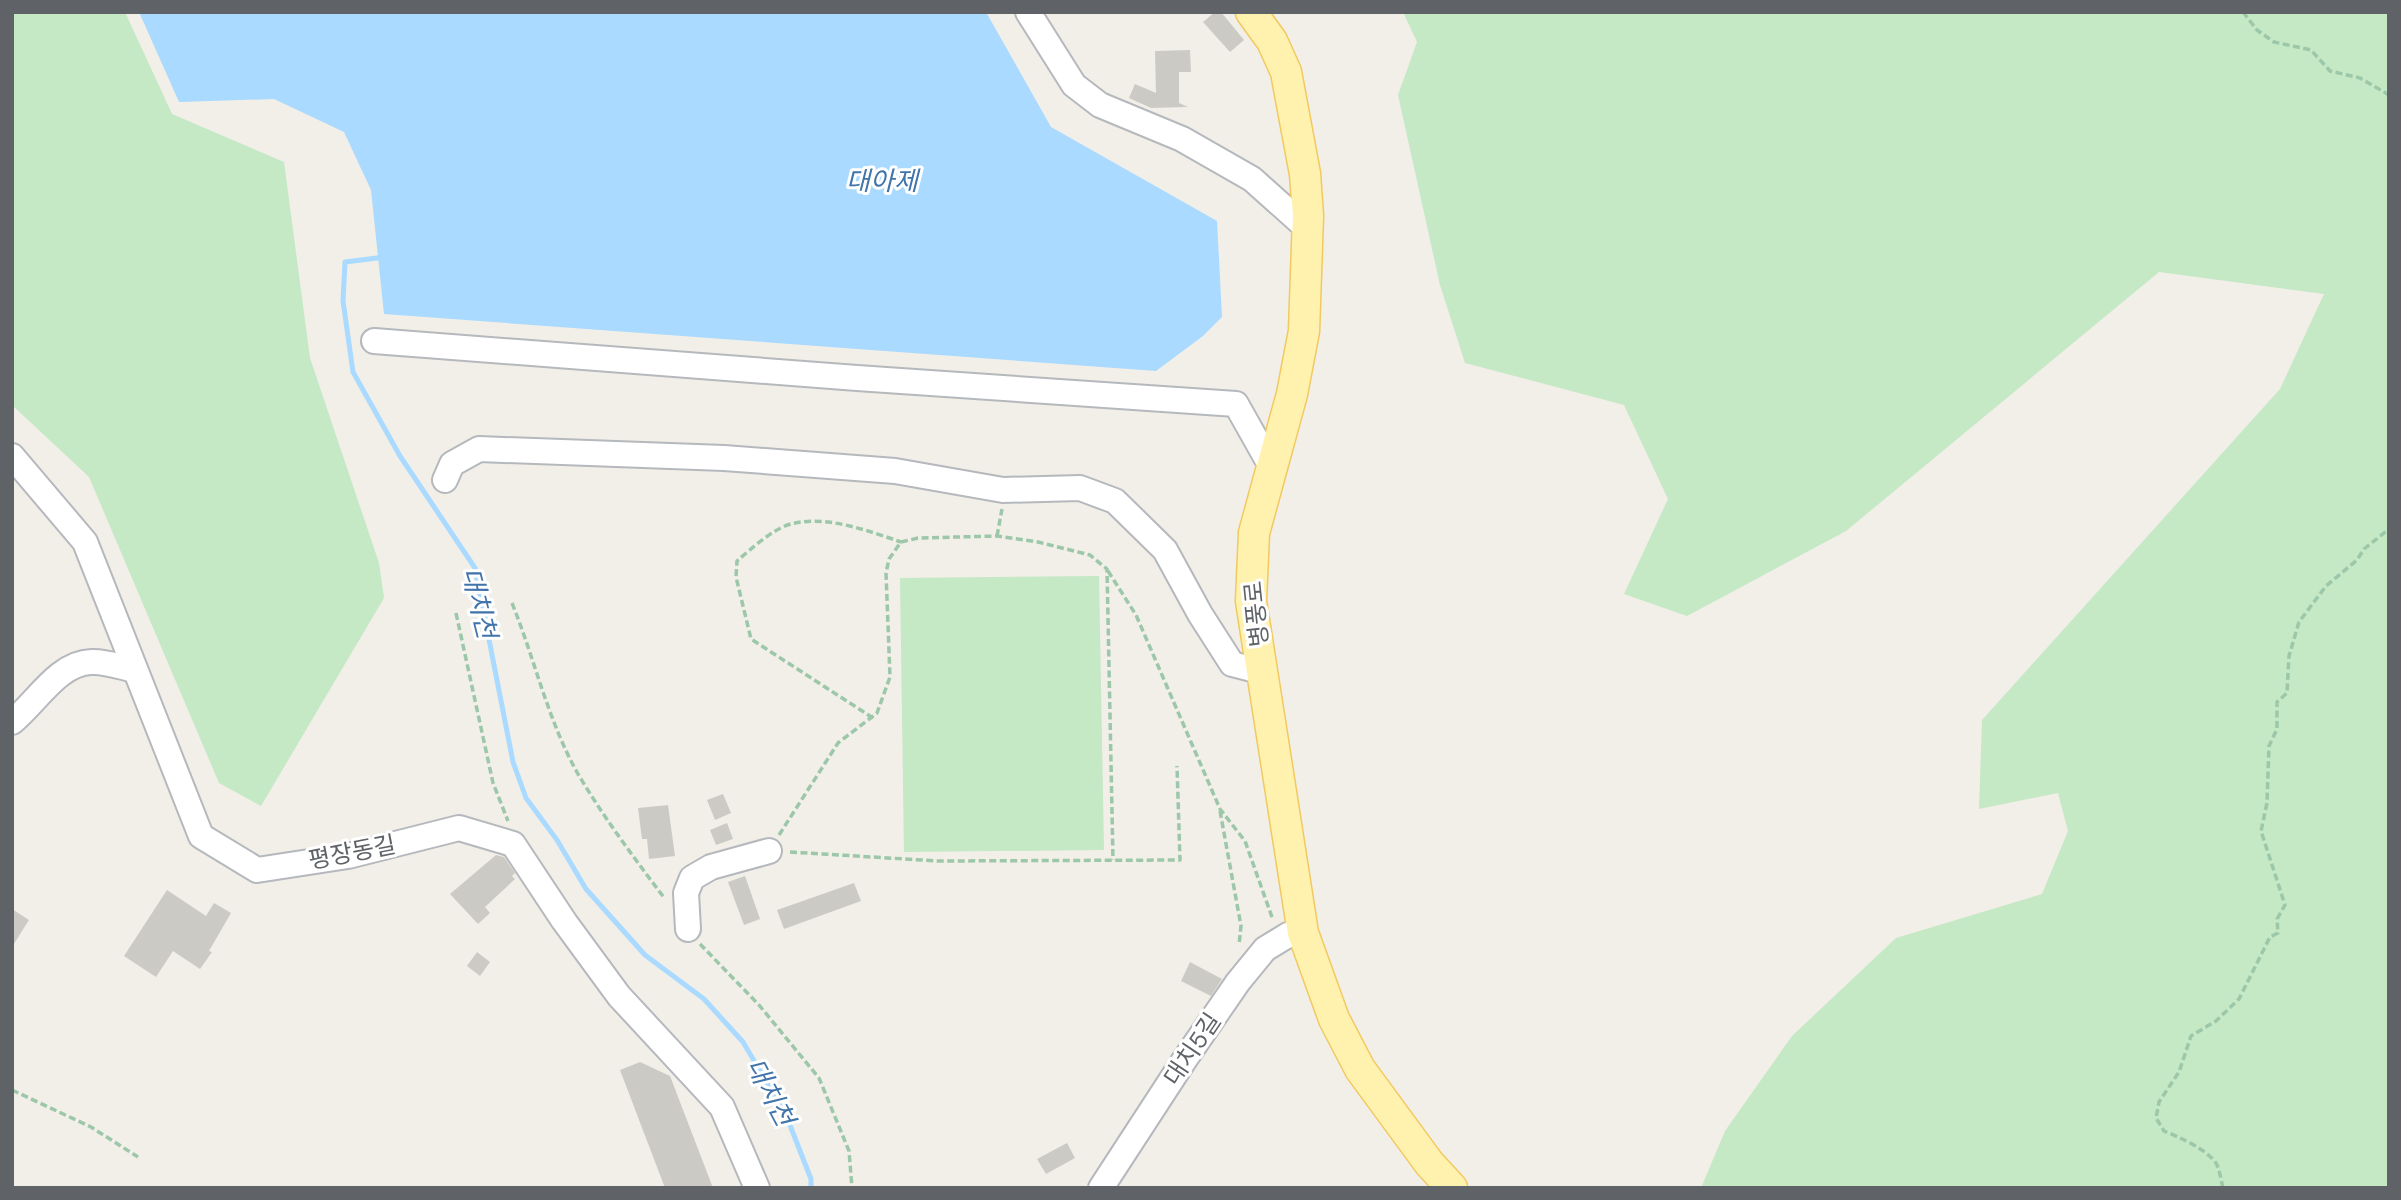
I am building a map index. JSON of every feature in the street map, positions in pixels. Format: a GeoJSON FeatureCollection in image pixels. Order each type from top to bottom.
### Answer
{"type":"FeatureCollection","features":[{"type":"Feature","properties":{"kind":"main road","name":"병풍로"},"geometry":{"type":"LineString","coordinates":[[1251,12],[1272,41],[1286,72],[1304,174],[1308,229],[1304,331],[1292,394],[1254,533],[1251,601],[1263,672],[1291,936],[1360,1069],[1412,1141],[1452,1188]]}},
{"type":"Feature","properties":{"kind":"street"},"geometry":{"type":"LineString","coordinates":[[1028,12],[1074,85],[1100,106],[1182,139],[1252,179],[1308,229]]}},
{"type":"Feature","properties":{"kind":"street"},"geometry":{"type":"LineString","coordinates":[[374,341],[1236,404],[1272,468]]}},
{"type":"Feature","properties":{"kind":"street"},"geometry":{"type":"LineString","coordinates":[[445,481],[452,464],[479,449],[724,458],[882,470],[1003,490],[1080,488],[1115,500],[1165,550],[1200,614],[1233,664],[1263,672]]}},
{"type":"Feature","properties":{"kind":"street","name":"평장동길"},"geometry":{"type":"LineString","coordinates":[[12,456],[85,542],[201,836],[257,870],[348,856],[458,828],[513,844]]}},
{"type":"Feature","properties":{"kind":"street"},"geometry":{"type":"LineString","coordinates":[[12,722],[65,670],[89,662],[135,670]]}},
{"type":"Feature","properties":{"kind":"street"},"geometry":{"type":"LineString","coordinates":[[513,844],[564,921],[619,996],[722,1107],[757,1188]]}},
{"type":"Feature","properties":{"kind":"street"},"geometry":{"type":"LineString","coordinates":[[688,929],[686,893],[692,878],[711,867],[769,851]]}},
{"type":"Feature","properties":{"kind":"street","name":"대치5길"},"geometry":{"type":"LineString","coordinates":[[1101,1188],[1238,982],[1265,949],[1291,936]]}},
{"type":"Feature","properties":{"kind":"path"},"geometry":{"type":"LineString","coordinates":[[2243,12],[2257,30],[2274,42],[2311,50],[2330,71],[2360,78],[2389,95]]}},
{"type":"Feature","properties":{"kind":"path"},"geometry":{"type":"LineString","coordinates":[[873,718],[751,639],[736,576],[737,561],[763,540],[793,523],[819,522],[868,531],[901,542],[918,538],[997,536],[1038,542],[1090,555],[1107,569],[1136,615],[1220,809],[1241,926],[1238,950]]}},
{"type":"Feature","properties":{"kind":"path"},"geometry":{"type":"LineString","coordinates":[[2223,1188],[2218,1167],[2213,1159],[2181,1138],[2164,1131],[2156,1118],[2159,1102],[2179,1072],[2191,1036],[2216,1021],[2239,999],[2270,937],[2278,933],[2277,919],[2285,905],[2261,831],[2267,803],[2269,746],[2277,729],[2277,702],[2287,693],[2289,656],[2300,622],[2326,586],[2389,529]]}},
{"type":"Feature","properties":{"kind":"path"},"geometry":{"type":"LineString","coordinates":[[901,542],[889,559],[886,573],[890,677],[877,713],[838,743],[769,851],[938,860],[1180,860],[1177,766]]}},
{"type":"Feature","properties":{"kind":"path"},"geometry":{"type":"LineString","coordinates":[[1107,569],[1113,860]]}},
{"type":"Feature","properties":{"kind":"path"},"geometry":{"type":"LineString","coordinates":[[456,613],[490,771],[508,818],[513,844]]}},
{"type":"Feature","properties":{"kind":"path"},"geometry":{"type":"LineString","coordinates":[[1220,809],[1245,841],[1291,936]]}},
{"type":"Feature","properties":{"kind":"path"},"geometry":{"type":"LineString","coordinates":[[12,1090],[91,1127],[138,1157]]}},
{"type":"Feature","properties":{"kind":"green space"},"geometry":{"type":"Polygon","coordinates":[[[12,12],[125,12],[172,114],[284,162],[310,358],[379,563],[384,598],[261,806],[219,783],[89,477],[12,405],[12,12]]]}},
{"type":"Feature","properties":{"kind":"green space"},"geometry":{"type":"Polygon","coordinates":[[[1403,12],[2389,12],[2389,1188],[1701,1188],[1725,1131],[1792,1036],[1896,938],[2042,894],[2068,831],[2058,793],[1979,809],[1982,720],[2280,389],[2324,294],[2159,272],[1846,531],[1687,616],[1624,594],[1668,499],[1624,405],[1465,363],[1440,285],[1398,95],[1417,42],[1403,12]]]}},
{"type":"Feature","properties":{"kind":"green space"},"geometry":{"type":"Polygon","coordinates":[[[1099,576],[1104,850],[904,852],[900,578],[1099,576]]]}},
{"type":"Feature","properties":{"kind":"water","name":"대아제"},"geometry":{"type":"Polygon","coordinates":[[[139,12],[986,12],[1051,127],[1217,221],[1222,317],[1203,336],[1156,371],[384,314],[371,190],[344,132],[274,99],[179,102],[139,12]]]}},
{"type":"Feature","properties":{"kind":"building"},"geometry":{"type":"Polygon","coordinates":[[[1215,12],[1221,12],[1244,40],[1230,52],[1203,22],[1215,12]]]}},
{"type":"Feature","properties":{"kind":"building"},"geometry":{"type":"Polygon","coordinates":[[[1190,50],[1191,72],[1179,72],[1179,103],[1188,107],[1151,108],[1129,98],[1135,84],[1156,93],[1155,51],[1190,50]]]}},
{"type":"Feature","properties":{"kind":"building"},"geometry":{"type":"Polygon","coordinates":[[[723,794],[731,813],[715,820],[707,800],[723,794]]]}},
{"type":"Feature","properties":{"kind":"building"},"geometry":{"type":"Polygon","coordinates":[[[668,805],[675,856],[649,859],[647,839],[642,839],[638,808],[668,805]]]}},
{"type":"Feature","properties":{"kind":"building"},"geometry":{"type":"Polygon","coordinates":[[[727,823],[733,839],[716,845],[710,830],[727,823]]]}},
{"type":"Feature","properties":{"kind":"building"},"geometry":{"type":"Polygon","coordinates":[[[496,855],[504,857],[515,873],[512,876],[515,879],[485,907],[490,913],[478,924],[450,894],[496,855]]]}},
{"type":"Feature","properties":{"kind":"building"},"geometry":{"type":"Polygon","coordinates":[[[745,876],[760,919],[744,925],[728,882],[745,876]]]}},
{"type":"Feature","properties":{"kind":"building"},"geometry":{"type":"Polygon","coordinates":[[[854,883],[861,901],[784,929],[777,910],[854,883]]]}},
{"type":"Feature","properties":{"kind":"building"},"geometry":{"type":"Polygon","coordinates":[[[167,890],[206,916],[214,903],[231,913],[209,951],[212,952],[200,969],[173,951],[156,977],[124,956],[167,890]]]}},
{"type":"Feature","properties":{"kind":"building"},"geometry":{"type":"Polygon","coordinates":[[[12,909],[29,920],[12,947],[12,909]]]}},
{"type":"Feature","properties":{"kind":"building"},"geometry":{"type":"Polygon","coordinates":[[[477,952],[490,962],[480,976],[467,966],[477,952]]]}},
{"type":"Feature","properties":{"kind":"building"},"geometry":{"type":"Polygon","coordinates":[[[1190,962],[1222,979],[1211,996],[1181,981],[1190,962]]]}},
{"type":"Feature","properties":{"kind":"building"},"geometry":{"type":"Polygon","coordinates":[[[640,1062],[670,1076],[713,1188],[665,1188],[620,1070],[640,1062]]]}},
{"type":"Feature","properties":{"kind":"building"},"geometry":{"type":"Polygon","coordinates":[[[1067,1143],[1075,1158],[1046,1174],[1037,1159],[1067,1143]]]}},
{"type":"Feature","properties":{"kind":"waterway","name":"대치천"},"geometry":{"type":"LineString","coordinates":[[385,257],[345,262],[343,301],[353,372],[400,456],[475,568],[513,762],[526,798],[557,840],[586,889],[645,955],[704,999],[743,1042],[786,1115],[811,1179],[811,1188]]}}]}
